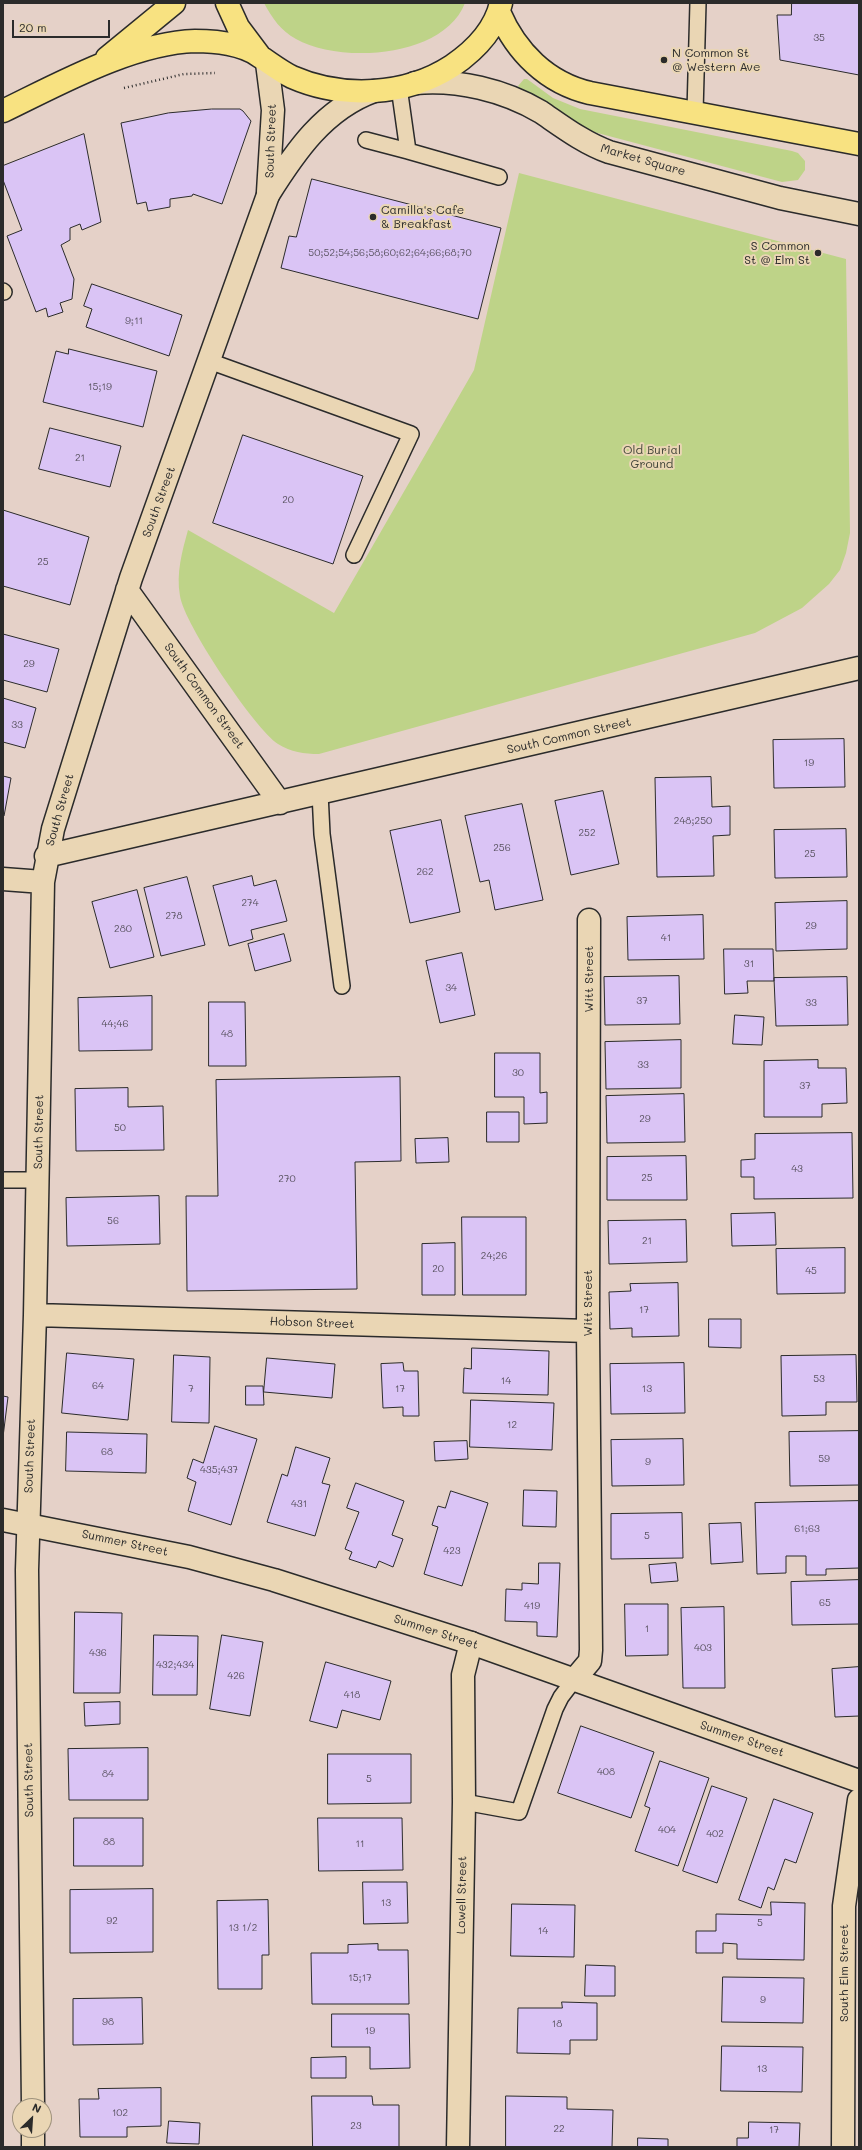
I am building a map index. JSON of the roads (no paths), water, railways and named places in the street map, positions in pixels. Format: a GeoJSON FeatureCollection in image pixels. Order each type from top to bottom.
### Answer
{"type":"FeatureCollection","features":[{"type":"Feature","properties":{"kind":"main road"},"geometry":{"type":"LineString","coordinates":[[98,65],[174,3]]}},
{"type":"Feature","properties":{"kind":"main road"},"geometry":{"type":"LineString","coordinates":[[227,3],[238,27],[263,59]]}},
{"type":"Feature","properties":{"kind":"main road"},"geometry":{"type":"LineString","coordinates":[[3,111],[98,65],[160,46],[194,41],[224,44],[263,59],[292,76],[316,85],[345,90],[374,91],[406,85],[439,73],[467,56],[487,32],[500,7]]}},
{"type":"Feature","properties":{"kind":"main road"},"geometry":{"type":"LineString","coordinates":[[500,7],[507,32],[539,69],[560,83],[584,91],[859,144]]}},
{"type":"Feature","properties":{"kind":"street","name":"South Street"},"geometry":{"type":"LineString","coordinates":[[263,59],[273,110],[268,195]]}},
{"type":"Feature","properties":{"kind":"street","name":"Market Square"},"geometry":{"type":"LineString","coordinates":[[406,85],[447,82],[503,94],[530,106],[575,136],[609,152],[780,198],[859,214]]}},
{"type":"Feature","properties":{"kind":"street","name":"South Street"},"geometry":{"type":"LineString","coordinates":[[33,2098],[27,1524],[35,1315],[43,882],[46,856],[127,590],[268,195],[292,158],[320,124],[340,107],[374,91]]}},
{"type":"Feature","properties":{"kind":"street","name":"South Common Street"},"geometry":{"type":"LineString","coordinates":[[127,590],[280,803]]}},
{"type":"Feature","properties":{"kind":"street","name":"South Common Street"},"geometry":{"type":"LineString","coordinates":[[46,856],[320,794],[859,668]]}},
{"type":"Feature","properties":{"kind":"street"},"geometry":{"type":"LineString","coordinates":[[3,880],[43,882]]}},
{"type":"Feature","properties":{"kind":"street","name":"Witt Street"},"geometry":{"type":"LineString","coordinates":[[574,1680],[590,1661],[591,1650],[588,1331],[590,920]]}},
{"type":"Feature","properties":{"kind":"street","name":"Hobson Street"},"geometry":{"type":"LineString","coordinates":[[35,1315],[588,1331]]}},
{"type":"Feature","properties":{"kind":"street","name":"Summer Street"},"geometry":{"type":"LineString","coordinates":[[3,1520],[190,1557],[274,1580],[471,1643],[859,1781]]}},
{"type":"Feature","properties":{"kind":"street","name":"Lowell Street"},"geometry":{"type":"LineString","coordinates":[[458,2147],[464,1802],[463,1675],[471,1643]]}},
{"type":"Feature","properties":{"kind":"street","name":"South Elm Street"},"geometry":{"type":"LineString","coordinates":[[843,2147],[844,1906],[859,1800]]}},
{"type":"Feature","properties":{"kind":"lane"},"geometry":{"type":"LineString","coordinates":[[695,112],[698,3]]}},
{"type":"Feature","properties":{"kind":"lane"},"geometry":{"type":"LineString","coordinates":[[406,85],[408,151]]}},
{"type":"Feature","properties":{"kind":"lane"},"geometry":{"type":"LineString","coordinates":[[366,140],[499,177]]}},
{"type":"Feature","properties":{"kind":"lane"},"geometry":{"type":"LineString","coordinates":[[209,361],[412,434],[354,555]]}},
{"type":"Feature","properties":{"kind":"lane"},"geometry":{"type":"LineString","coordinates":[[320,794],[322,834],[342,986]]}},
{"type":"Feature","properties":{"kind":"lane"},"geometry":{"type":"LineString","coordinates":[[3,1180],[38,1180]]}},
{"type":"Feature","properties":{"kind":"lane"},"geometry":{"type":"LineString","coordinates":[[464,1802],[519,1812],[555,1709],[561,1697],[574,1680]]}},
{"type":"Feature","properties":{"kind":"place","name":"N Common St @ Western Ave"},"geometry":{"type":"Point","coordinates":[664,60]}},
{"type":"Feature","properties":{"kind":"place","name":"Camilla's Cafe & Breakfast"},"geometry":{"type":"Point","coordinates":[373,217]}},
{"type":"Feature","properties":{"kind":"place","name":"S Common St @ Elm St"},"geometry":{"type":"Point","coordinates":[818,253]}},
{"type":"Feature","properties":{"kind":"park label","name":"Old Burial Ground"},"geometry":{"type":"Point","coordinates":[652,457]}}]}
